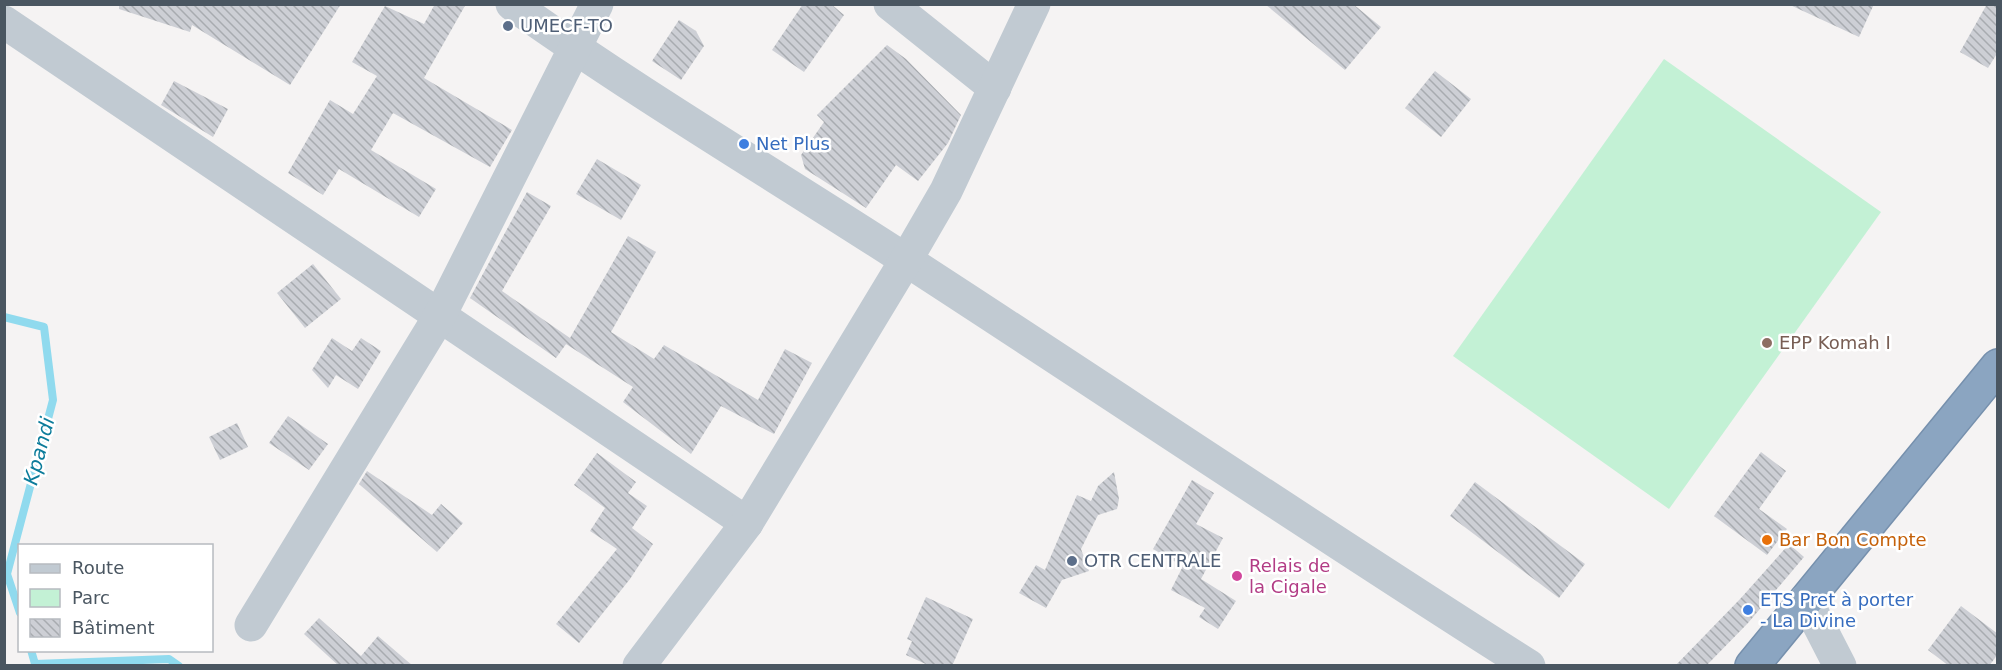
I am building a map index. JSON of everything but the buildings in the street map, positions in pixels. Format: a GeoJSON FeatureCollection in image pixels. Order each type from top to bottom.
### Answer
{"type":"FeatureCollection","features":[{"type":"Feature","properties":{"kind":"highway"},"geometry":{"type":"LineString","coordinates":[[1752,666],[1998,366]]}},
{"type":"Feature","properties":{"kind":"street"},"geometry":{"type":"LineString","coordinates":[[513,4],[574,48],[906,260],[1174,437],[1529,666]]}},
{"type":"Feature","properties":{"kind":"street"},"geometry":{"type":"LineString","coordinates":[[251,625],[439,316],[597,4]]}},
{"type":"Feature","properties":{"kind":"street"},"geometry":{"type":"LineString","coordinates":[[890,4],[995,88]]}},
{"type":"Feature","properties":{"kind":"street"},"geometry":{"type":"LineString","coordinates":[[639,666],[747,523],[906,260],[946,191],[1034,4]]}},
{"type":"Feature","properties":{"kind":"street"},"geometry":{"type":"LineString","coordinates":[[4,22],[747,523]]}},
{"type":"Feature","properties":{"kind":"street"},"geometry":{"type":"LineString","coordinates":[[1806,600],[1840,666]]}},
{"type":"Feature","properties":{"kind":"green space"},"geometry":{"type":"Polygon","coordinates":[[[1664,59],[1881,212],[1669,509],[1453,356],[1664,59]]]}},
{"type":"Feature","properties":{"kind":"waterway","name":"Kpandi"},"geometry":{"type":"LineString","coordinates":[[4,317],[44,327],[53,400],[7,574],[18,607]]}},
{"type":"Feature","properties":{"kind":"waterway","name":"Kpandi"},"geometry":{"type":"LineString","coordinates":[[32,652],[35,664],[169,659],[179,666]]}},
{"type":"Feature","properties":{"kind":"place","name":"UMECF-TO"},"geometry":{"type":"Point","coordinates":[508,26]}},
{"type":"Feature","properties":{"kind":"place","name":"Net Plus"},"geometry":{"type":"Point","coordinates":[744,144]}},
{"type":"Feature","properties":{"kind":"place","name":"EPP Komah I"},"geometry":{"type":"Point","coordinates":[1767,343]}},
{"type":"Feature","properties":{"kind":"place","name":"Bar Bon Compte"},"geometry":{"type":"Point","coordinates":[1767,540]}},
{"type":"Feature","properties":{"kind":"place","name":"OTR CENTRALE"},"geometry":{"type":"Point","coordinates":[1072,561]}},
{"type":"Feature","properties":{"kind":"place","name":"Relais de la Cigale"},"geometry":{"type":"Point","coordinates":[1237,576]}},
{"type":"Feature","properties":{"kind":"place","name":"ETS Pret à porter - La Divine"},"geometry":{"type":"Point","coordinates":[1748,610]}}]}
